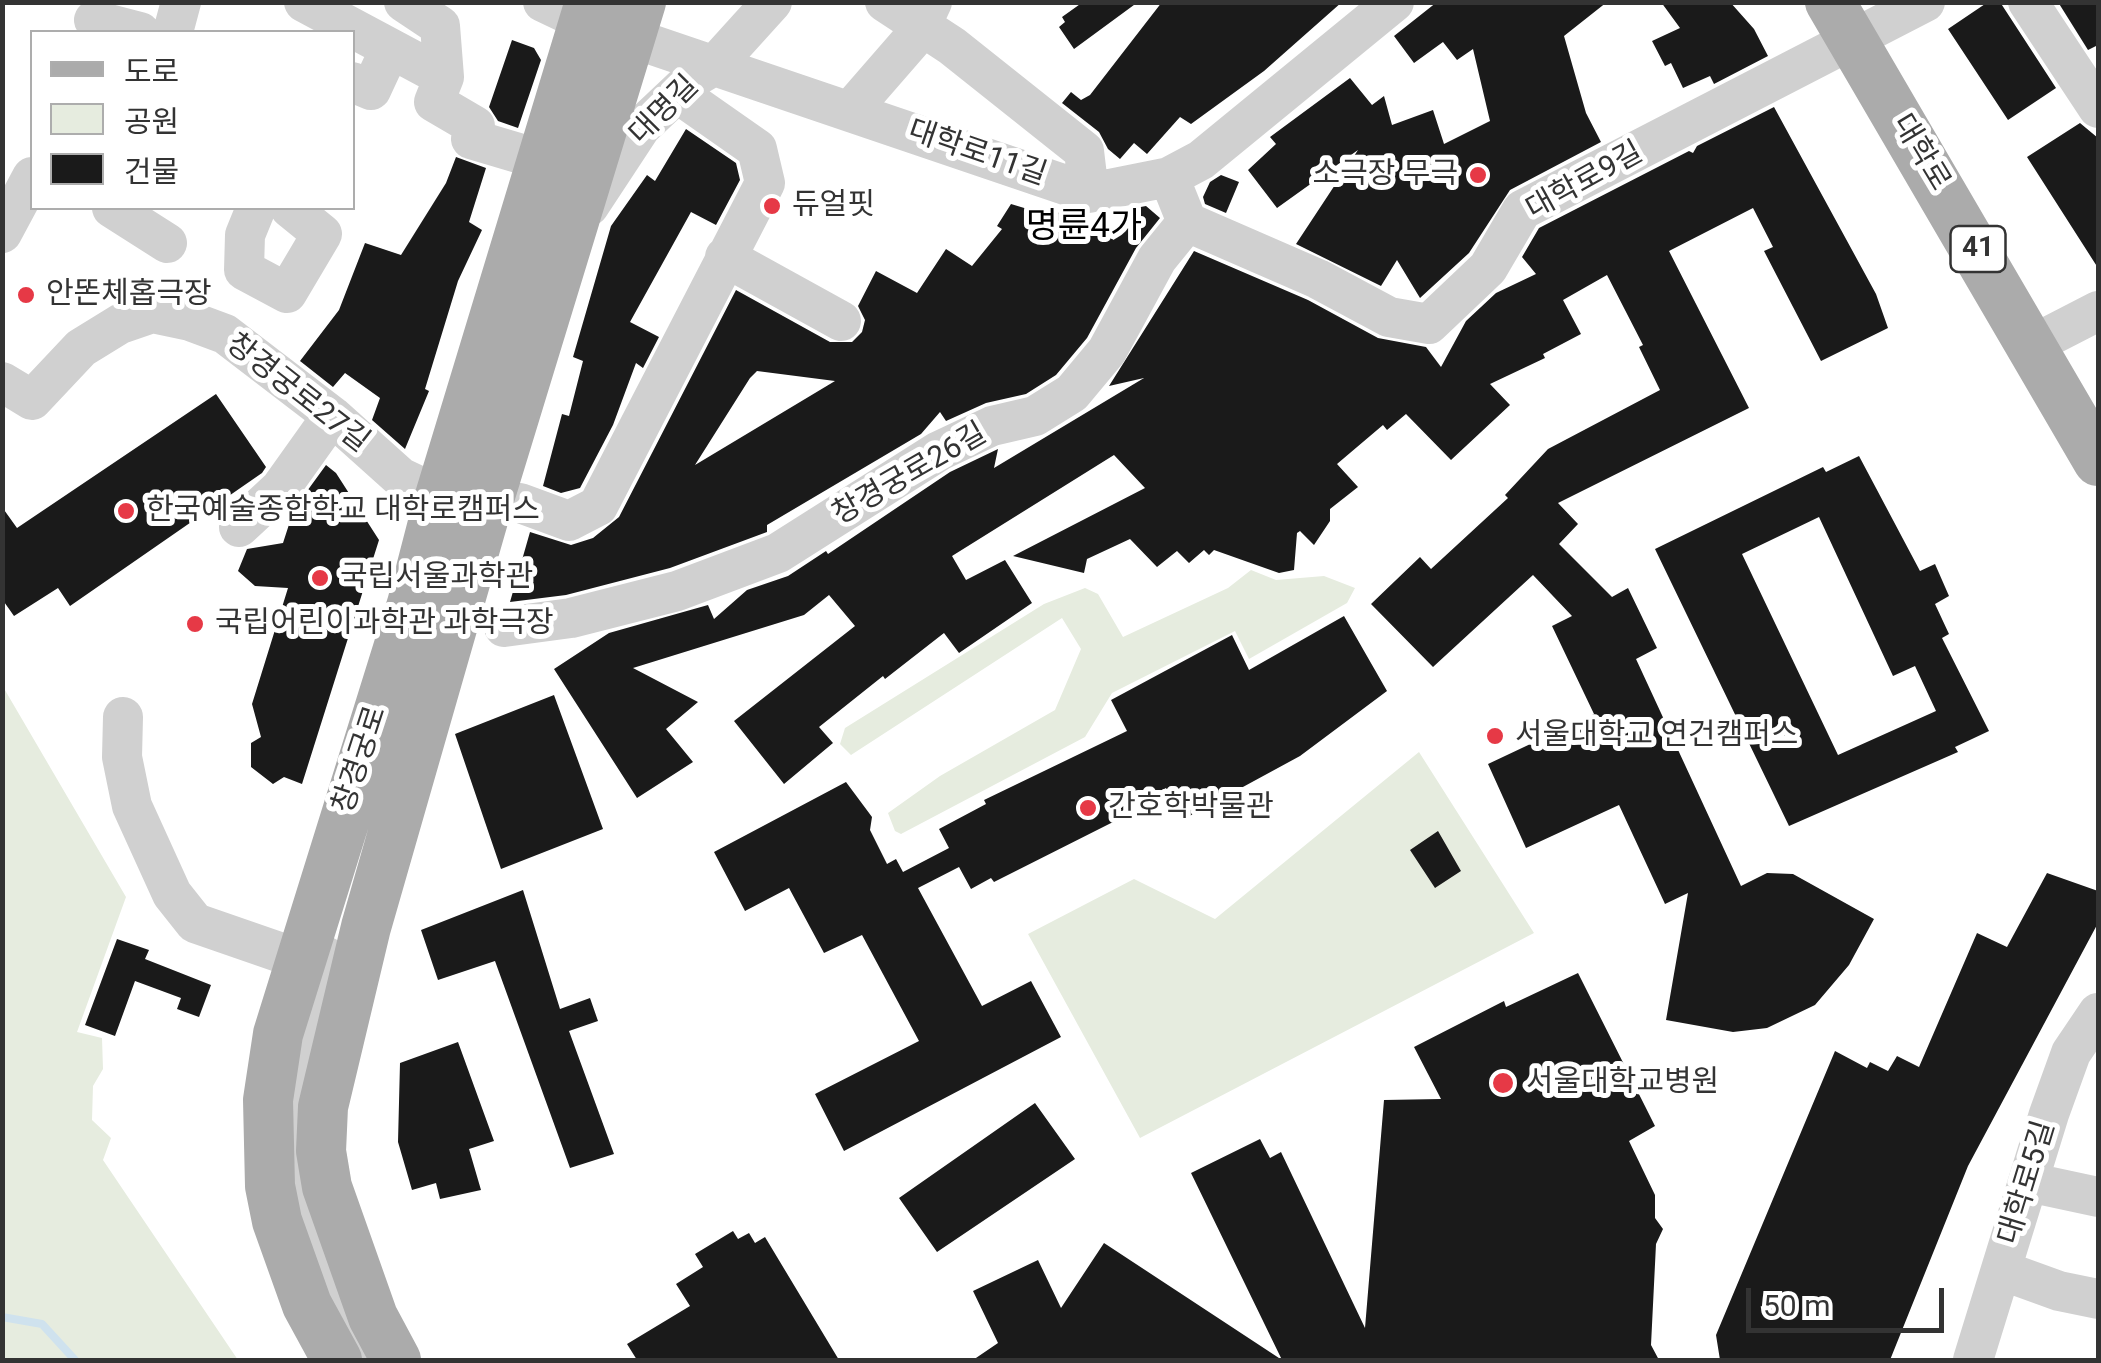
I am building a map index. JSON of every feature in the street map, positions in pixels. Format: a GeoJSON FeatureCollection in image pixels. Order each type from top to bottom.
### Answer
{"type":"FeatureCollection","features":[{"type":"Feature","properties":{"kind":"main road","name":"창경궁로"},"geometry":{"type":"LineString","coordinates":[[337,1360],[307,1305],[277,1221],[270,1186],[268,1100],[278,1034],[412,604],[440,496],[546,162],[598,13]]}},
{"type":"Feature","properties":{"kind":"main road","name":"창경궁로"},"geometry":{"type":"LineString","coordinates":[[396,1360],[372,1317],[327,1187],[321,1151],[323,1107],[366,927],[489,498],[572,231],[598,13]]}},
{"type":"Feature","properties":{"kind":"main road","name":"대학로"},"geometry":{"type":"LineString","coordinates":[[1841,22],[2034,344],[2098,461]]}},
{"type":"Feature","properties":{"kind":"street"},"geometry":{"type":"LineString","coordinates":[[174,30],[181,2]]}},
{"type":"Feature","properties":{"kind":"street"},"geometry":{"type":"LineString","coordinates":[[355,83],[370,90],[390,2]]}},
{"type":"Feature","properties":{"kind":"street"},"geometry":{"type":"LineString","coordinates":[[404,2],[440,26],[444,77],[434,102],[476,126],[471,139],[546,162]]}},
{"type":"Feature","properties":{"kind":"street","name":"대명길"},"geometry":{"type":"LineString","coordinates":[[572,231],[642,127],[676,93],[715,65],[772,2]]}},
{"type":"Feature","properties":{"kind":"street"},"geometry":{"type":"LineString","coordinates":[[885,2],[926,13],[1035,114],[1084,150],[1089,193],[1170,177],[1201,160],[1380,6]]}},
{"type":"Feature","properties":{"kind":"street"},"geometry":{"type":"LineString","coordinates":[[1841,22],[1926,2]]}},
{"type":"Feature","properties":{"kind":"street"},"geometry":{"type":"LineString","coordinates":[[2028,2],[2098,108]]}},
{"type":"Feature","properties":{"kind":"street"},"geometry":{"type":"LineString","coordinates":[[321,13],[354,30]]}},
{"type":"Feature","properties":{"kind":"street","name":"대학로11길"},"geometry":{"type":"LineString","coordinates":[[598,13],[715,65],[1089,193]]}},
{"type":"Feature","properties":{"kind":"street"},"geometry":{"type":"LineString","coordinates":[[850,111],[917,34],[926,13]]}},
{"type":"Feature","properties":{"kind":"street"},"geometry":{"type":"LineString","coordinates":[[94,18],[133,30]]}},
{"type":"Feature","properties":{"kind":"street","name":"대학로9길"},"geometry":{"type":"LineString","coordinates":[[1186,222],[1318,279],[1389,317],[1429,324],[1488,268],[1522,210],[1841,22]]}},
{"type":"Feature","properties":{"kind":"street"},"geometry":{"type":"LineString","coordinates":[[355,31],[444,77]]}},
{"type":"Feature","properties":{"kind":"street"},"geometry":{"type":"LineString","coordinates":[[489,498],[570,521],[598,506],[764,182],[757,149],[676,93]]}},
{"type":"Feature","properties":{"kind":"street"},"geometry":{"type":"LineString","coordinates":[[1170,177],[1186,222]]}},
{"type":"Feature","properties":{"kind":"street"},"geometry":{"type":"LineString","coordinates":[[117,210],[160,227]]}},
{"type":"Feature","properties":{"kind":"street"},"geometry":{"type":"LineString","coordinates":[[250,221],[244,270],[288,293],[322,234],[292,210]]}},
{"type":"Feature","properties":{"kind":"street","name":"창경궁로26길"},"geometry":{"type":"LineString","coordinates":[[504,628],[571,618],[677,591],[778,554],[939,452],[992,426],[1035,416],[1072,393],[1107,351],[1157,259],[1186,222]]}},
{"type":"Feature","properties":{"kind":"street"},"geometry":{"type":"LineString","coordinates":[[724,257],[840,321]]}},
{"type":"Feature","properties":{"kind":"street"},"geometry":{"type":"LineString","coordinates":[[2034,344],[2098,311]]}},
{"type":"Feature","properties":{"kind":"street","name":"창경궁로27길"},"geometry":{"type":"LineString","coordinates":[[2,382],[32,400],[81,348],[120,324],[152,312],[224,334],[332,416],[400,477],[440,496]]}},
{"type":"Feature","properties":{"kind":"street"},"geometry":{"type":"LineString","coordinates":[[362,1360],[324,1280],[295,1191],[292,1101],[339,903],[493,360],[488,346]]}},
{"type":"Feature","properties":{"kind":"street"},"geometry":{"type":"LineString","coordinates":[[239,527],[280,488],[332,416]]}},
{"type":"Feature","properties":{"kind":"street"},"geometry":{"type":"LineString","coordinates":[[122,717],[122,758],[132,806],[172,894],[195,923],[300,959]]}},
{"type":"Feature","properties":{"kind":"street","name":"대학로5길"},"geometry":{"type":"LineString","coordinates":[[1973,1360],[2072,1053],[2098,1013]]}},
{"type":"Feature","properties":{"kind":"street"},"geometry":{"type":"LineString","coordinates":[[2028,1182],[2098,1196]]}},
{"type":"Feature","properties":{"kind":"street"},"geometry":{"type":"LineString","coordinates":[[2001,1270],[2059,1291],[2098,1299]]}},
{"type":"Feature","properties":{"kind":"green space"},"geometry":{"type":"Polygon","coordinates":[[[1251,570],[1276,580],[1324,576],[1355,588],[1347,603],[1249,659],[1235,631],[1112,693],[1085,737],[901,834],[895,831],[888,813],[940,776],[1055,710],[1081,649],[1062,618],[851,755],[840,744],[845,728],[1044,604],[1085,588],[1098,594],[1123,637],[1228,588],[1251,570]]]}},
{"type":"Feature","properties":{"kind":"green space"},"geometry":{"type":"Polygon","coordinates":[[[2,685],[126,897],[77,1032],[102,1038],[103,1069],[93,1086],[92,1120],[111,1138],[103,1160],[238,1360],[3,1360],[2,685]]]}},
{"type":"Feature","properties":{"kind":"green space"},"geometry":{"type":"Polygon","coordinates":[[[1419,752],[1534,933],[1140,1138],[1028,934],[1134,879],[1215,919],[1419,752]]]}},
{"type":"Feature","properties":{"kind":"building"},"geometry":{"type":"Polygon","coordinates":[[[1083,2],[1138,2],[1074,49],[1059,27],[1065,22],[1062,17],[1083,2]]]}},
{"type":"Feature","properties":{"kind":"building"},"geometry":{"type":"Polygon","coordinates":[[[1162,2],[1342,2],[1264,71],[1191,124],[1180,117],[1147,154],[1134,143],[1120,159],[1108,149],[1099,132],[1062,103],[1071,92],[1081,100],[1090,95],[1162,2]]]}},
{"type":"Feature","properties":{"kind":"building"},"geometry":{"type":"Polygon","coordinates":[[[1437,2],[1607,2],[1564,36],[1586,113],[1601,142],[1510,190],[1469,253],[1420,298],[1397,260],[1381,286],[1296,244],[1358,150],[1277,208],[1248,170],[1276,144],[1270,137],[1350,78],[1372,105],[1384,96],[1392,125],[1433,110],[1444,144],[1490,121],[1473,49],[1457,60],[1443,42],[1414,63],[1394,36],[1437,2]]]}},
{"type":"Feature","properties":{"kind":"building"},"geometry":{"type":"Polygon","coordinates":[[[1661,2],[1730,2],[1754,29],[1768,56],[1714,84],[1710,76],[1683,88],[1671,63],[1665,66],[1652,41],[1680,28],[1661,2]]]}},
{"type":"Feature","properties":{"kind":"building"},"geometry":{"type":"Polygon","coordinates":[[[1988,2],[2000,2],[2056,88],[2008,120],[1948,29],[1988,2]]]}},
{"type":"Feature","properties":{"kind":"building"},"geometry":{"type":"Polygon","coordinates":[[[2058,2],[2098,2],[2098,45],[2088,50],[2058,2]]]}},
{"type":"Feature","properties":{"kind":"building"},"geometry":{"type":"Polygon","coordinates":[[[512,40],[534,48],[541,60],[518,128],[498,121],[489,107],[512,40]]]}},
{"type":"Feature","properties":{"kind":"building"},"geometry":{"type":"Polygon","coordinates":[[[1774,107],[1876,294],[1888,328],[1821,361],[1764,251],[1773,247],[1753,208],[1669,251],[1749,408],[1558,503],[1578,524],[1559,544],[1612,597],[1628,588],[1657,648],[1636,659],[1741,886],[1767,873],[1793,874],[1874,919],[1849,965],[1815,1005],[1767,1028],[1733,1032],[1666,1020],[1688,893],[1665,904],[1619,805],[1526,848],[1488,764],[1594,714],[1552,626],[1572,616],[1533,575],[1433,667],[1371,604],[1420,557],[1431,569],[1508,498],[1505,495],[1548,449],[1660,390],[1639,347],[1643,345],[1607,275],[1563,300],[1581,334],[1543,354],[1545,358],[1490,384],[1510,405],[1451,460],[1406,414],[1387,430],[1383,425],[1337,464],[1358,487],[1330,509],[1330,521],[1314,545],[1300,531],[1297,533],[1294,570],[1279,573],[1214,550],[1209,555],[1204,550],[1189,563],[1177,551],[1157,567],[1130,539],[1087,559],[1084,573],[1013,556],[1145,488],[1114,455],[952,556],[966,580],[1005,560],[1032,603],[959,653],[944,633],[885,679],[883,676],[819,727],[833,743],[784,784],[734,721],[855,626],[829,595],[804,615],[633,668],[698,702],[666,729],[693,762],[637,798],[554,669],[609,633],[708,605],[714,619],[747,590],[788,576],[826,551],[828,554],[950,472],[998,449],[994,468],[1144,378],[1109,386],[1194,251],[1308,300],[1378,338],[1426,347],[1441,367],[1466,321],[1496,293],[1536,274],[1522,257],[1539,228],[1689,151],[1693,153],[1697,146],[1774,107]]]}},
{"type":"Feature","properties":{"kind":"building"},"geometry":{"type":"Polygon","coordinates":[[[2080,123],[2098,138],[2098,268],[2027,157],[2080,123]]]}},
{"type":"Feature","properties":{"kind":"building"},"geometry":{"type":"Polygon","coordinates":[[[686,129],[736,163],[740,180],[716,225],[691,212],[630,322],[659,337],[643,368],[636,363],[613,425],[580,488],[561,493],[543,486],[562,414],[569,416],[583,361],[573,357],[611,226],[647,175],[655,181],[686,129]]]}},
{"type":"Feature","properties":{"kind":"building"},"geometry":{"type":"Polygon","coordinates":[[[456,157],[486,168],[469,222],[482,230],[458,281],[425,389],[429,391],[405,449],[372,420],[380,398],[345,373],[333,387],[300,361],[339,310],[365,243],[401,255],[446,183],[456,157]]]}},
{"type":"Feature","properties":{"kind":"building"},"geometry":{"type":"Polygon","coordinates":[[[1221,175],[1239,182],[1226,213],[1205,204],[1203,197],[1210,182],[1221,175]]]}},
{"type":"Feature","properties":{"kind":"building"},"geometry":{"type":"Polygon","coordinates":[[[1011,204],[1054,217],[1059,212],[1114,240],[1130,209],[1146,206],[1160,218],[1136,248],[1087,338],[1056,375],[1026,394],[986,403],[946,421],[940,412],[921,434],[767,525],[767,532],[670,568],[566,595],[510,602],[530,532],[571,545],[593,538],[619,517],[736,290],[830,342],[852,342],[862,332],[865,320],[858,306],[876,271],[917,293],[946,249],[972,266],[1002,229],[997,226],[1011,204]],[[757,371],[695,465],[835,381],[757,371]]]}},
{"type":"Feature","properties":{"kind":"building","name":"한국예술종합학교 대학로캠퍼스"},"geometry":{"type":"Polygon","coordinates":[[[216,394],[266,467],[262,473],[70,606],[58,588],[14,616],[2,599],[2,507],[17,528],[216,394]]]}},
{"type":"Feature","properties":{"kind":"building"},"geometry":{"type":"Polygon","coordinates":[[[1859,456],[1920,571],[1935,564],[1949,596],[1935,604],[1949,634],[1942,638],[1989,731],[1955,747],[1958,752],[1789,826],[1655,549],[1823,467],[1826,472],[1859,456]],[[1819,517],[1742,554],[1838,755],[1936,711],[1915,666],[1893,676],[1819,517]]]}},
{"type":"Feature","properties":{"kind":"building"},"geometry":{"type":"Polygon","coordinates":[[[326,465],[336,473],[379,540],[302,784],[284,777],[273,784],[251,767],[251,743],[261,737],[252,704],[288,588],[255,586],[238,571],[247,549],[283,543],[294,509],[326,465]]]}},
{"type":"Feature","properties":{"kind":"building"},"geometry":{"type":"Polygon","coordinates":[[[1344,616],[1387,691],[1300,756],[1184,819],[1166,788],[1120,812],[1123,817],[994,882],[991,878],[971,889],[959,867],[918,888],[982,1006],[1031,981],[1061,1037],[844,1151],[815,1094],[919,1041],[862,935],[824,953],[789,888],[745,911],[714,852],[846,782],[872,817],[870,830],[887,864],[896,859],[903,872],[949,848],[939,829],[986,804],[984,800],[1127,731],[1111,700],[1232,635],[1249,670],[1344,616]]]}},
{"type":"Feature","properties":{"kind":"building"},"geometry":{"type":"Polygon","coordinates":[[[554,695],[603,829],[501,869],[455,734],[554,695]]]}},
{"type":"Feature","properties":{"kind":"building"},"geometry":{"type":"Polygon","coordinates":[[[1438,831],[1461,871],[1435,888],[1410,850],[1438,831]]]}},
{"type":"Feature","properties":{"kind":"building"},"geometry":{"type":"Polygon","coordinates":[[[2047,873],[2098,891],[2098,923],[1968,1166],[1890,1360],[1720,1360],[1716,1335],[1835,1051],[1867,1068],[1870,1062],[1888,1071],[1897,1056],[1919,1067],[1977,933],[2007,947],[2047,873]]]}},
{"type":"Feature","properties":{"kind":"building"},"geometry":{"type":"Polygon","coordinates":[[[523,890],[560,1009],[590,998],[598,1021],[569,1031],[614,1154],[570,1168],[495,961],[438,980],[421,930],[523,890]]]}},
{"type":"Feature","properties":{"kind":"building"},"geometry":{"type":"Polygon","coordinates":[[[117,939],[149,950],[145,959],[211,985],[199,1017],[177,1009],[181,998],[135,981],[115,1036],[85,1025],[117,939]]]}},
{"type":"Feature","properties":{"kind":"building"},"geometry":{"type":"Polygon","coordinates":[[[1578,973],[1655,1126],[1629,1141],[1655,1195],[1655,1218],[1663,1229],[1656,1244],[1651,1345],[1659,1360],[1282,1360],[1191,1173],[1260,1139],[1270,1158],[1281,1152],[1365,1328],[1384,1100],[1441,1099],[1414,1047],[1504,1001],[1506,1007],[1578,973]]]}},
{"type":"Feature","properties":{"kind":"building"},"geometry":{"type":"Polygon","coordinates":[[[458,1042],[494,1141],[469,1149],[481,1190],[440,1199],[436,1183],[412,1190],[398,1142],[400,1063],[458,1042]]]}},
{"type":"Feature","properties":{"kind":"building"},"geometry":{"type":"Polygon","coordinates":[[[1035,1103],[1075,1159],[937,1252],[899,1198],[1035,1103]]]}},
{"type":"Feature","properties":{"kind":"building"},"geometry":{"type":"Polygon","coordinates":[[[733,1231],[738,1239],[749,1233],[755,1243],[765,1237],[839,1360],[637,1360],[627,1344],[690,1306],[676,1284],[703,1267],[695,1254],[733,1231]]]}},
{"type":"Feature","properties":{"kind":"building"},"geometry":{"type":"Polygon","coordinates":[[[1104,1243],[1282,1360],[973,1360],[998,1343],[973,1291],[1038,1260],[1061,1308],[1104,1243]]]}},
{"type":"Feature","properties":{"kind":"waterway"},"geometry":{"type":"LineString","coordinates":[[2,1317],[42,1324],[75,1360]]}},
{"type":"Feature","properties":{"kind":"place","name":"소극장 무극"},"geometry":{"type":"Point","coordinates":[1478,175]}},
{"type":"Feature","properties":{"kind":"place","name":"듀얼핏"},"geometry":{"type":"Point","coordinates":[772,206]}},
{"type":"Feature","properties":{"kind":"place","name":"안똔체홉극장"},"geometry":{"type":"Point","coordinates":[26,295]}},
{"type":"Feature","properties":{"kind":"place","name":"한국예술종합학교 대학로캠퍼스"},"geometry":{"type":"Point","coordinates":[126,511]}},
{"type":"Feature","properties":{"kind":"place","name":"국립서울과학관"},"geometry":{"type":"Point","coordinates":[320,578]}},
{"type":"Feature","properties":{"kind":"place","name":"국립어린이과학관 과학극장"},"geometry":{"type":"Point","coordinates":[195,624]}},
{"type":"Feature","properties":{"kind":"place","name":"서울대학교 연건캠퍼스"},"geometry":{"type":"Point","coordinates":[1495,736]}},
{"type":"Feature","properties":{"kind":"place","name":"간호학박물관"},"geometry":{"type":"Point","coordinates":[1088,808]}},
{"type":"Feature","properties":{"kind":"place","name":"서울대학교병원"},"geometry":{"type":"Point","coordinates":[1503,1083]}},
{"type":"Feature","properties":{"kind":"district","name":"명륜4가"},"geometry":{"type":"Point","coordinates":[1084,228]}}]}
